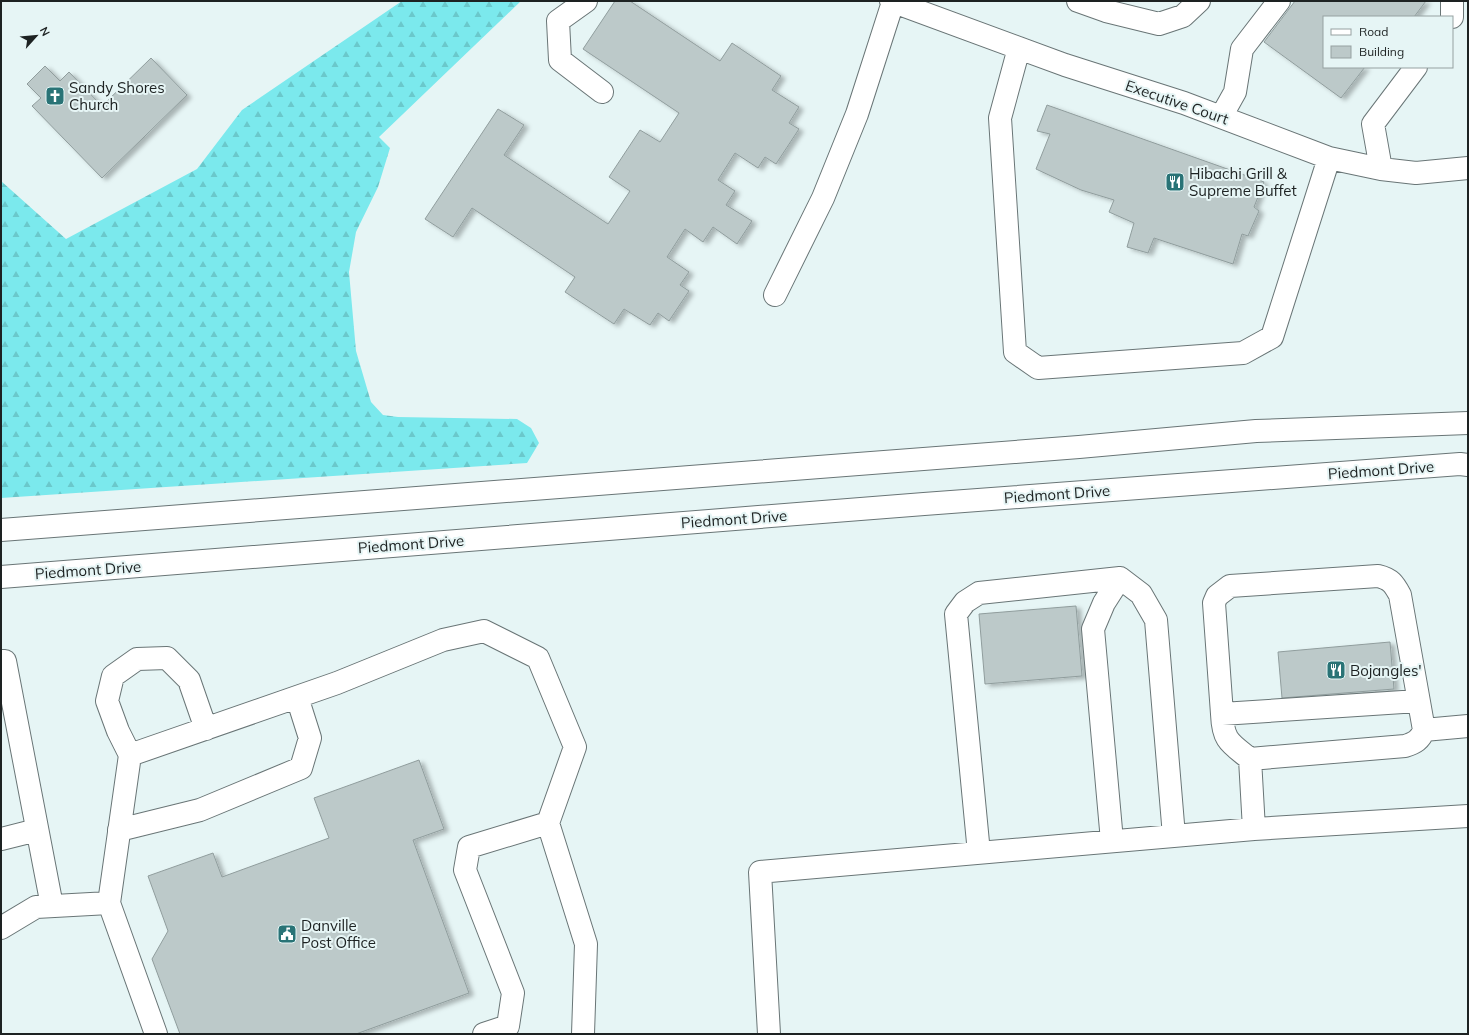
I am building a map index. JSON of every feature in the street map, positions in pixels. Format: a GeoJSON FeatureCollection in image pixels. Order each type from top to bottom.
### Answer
{"type":"FeatureCollection","features":[{"type":"Feature","properties":{"kind":"main road"},"geometry":{"type":"LineString","coordinates":[[586,1],[558,21],[560,60],[602,92]]}},
{"type":"Feature","properties":{"kind":"main road"},"geometry":{"type":"LineString","coordinates":[[775,295],[823,198],[857,114],[892,1]]}},
{"type":"Feature","properties":{"kind":"main road","name":"Executive Court"},"geometry":{"type":"LineString","coordinates":[[892,1],[1065,65],[1184,103],[1329,158],[1381,169],[1416,173],[1468,168]]}},
{"type":"Feature","properties":{"kind":"main road"},"geometry":{"type":"LineString","coordinates":[[1078,1],[1106,11],[1159,24],[1184,16],[1199,1]]}},
{"type":"Feature","properties":{"kind":"main road"},"geometry":{"type":"LineString","coordinates":[[1221,117],[1235,92],[1242,49],[1279,1]]}},
{"type":"Feature","properties":{"kind":"main road"},"geometry":{"type":"LineString","coordinates":[[1452,1],[1452,16]]}},
{"type":"Feature","properties":{"kind":"main road"},"geometry":{"type":"LineString","coordinates":[[1019,48],[1000,118],[1015,352],[1038,368],[1243,353],[1272,337],[1329,158]]}},
{"type":"Feature","properties":{"kind":"main road"},"geometry":{"type":"LineString","coordinates":[[1381,169],[1373,124],[1415,68]]}},
{"type":"Feature","properties":{"kind":"main road"},"geometry":{"type":"LineString","coordinates":[[1,530],[1079,447],[1256,431],[1468,423]]}},
{"type":"Feature","properties":{"kind":"main road","name":"Piedmont Drive"},"geometry":{"type":"LineString","coordinates":[[1,577],[924,504],[1460,464],[1468,465]]}},
{"type":"Feature","properties":{"kind":"main road"},"geometry":{"type":"LineString","coordinates":[[1378,576],[1388,578],[1395,585],[1400,595],[1418,701],[1424,730],[1421,737],[1414,743],[1405,746],[1250,759],[1228,742],[1222,729],[1214,603],[1217,596],[1230,586],[1378,576]]}},
{"type":"Feature","properties":{"kind":"main road"},"geometry":{"type":"LineString","coordinates":[[1112,841],[1093,629],[1104,603],[1120,578]]}},
{"type":"Feature","properties":{"kind":"main road"},"geometry":{"type":"LineString","coordinates":[[979,853],[956,614],[965,602],[979,593],[1120,578],[1141,594],[1156,620],[1174,836]]}},
{"type":"Feature","properties":{"kind":"main road"},"geometry":{"type":"LineString","coordinates":[[130,755],[338,683],[443,640],[484,631],[538,658],[575,747],[548,823],[586,944],[583,1034]]}},
{"type":"Feature","properties":{"kind":"main road"},"geometry":{"type":"LineString","coordinates":[[156,1034],[109,903],[130,755],[118,731],[107,701],[113,676],[137,659],[167,658],[189,680],[206,729]]}},
{"type":"Feature","properties":{"kind":"main road"},"geometry":{"type":"LineString","coordinates":[[1,662],[4,661],[52,906]]}},
{"type":"Feature","properties":{"kind":"main road"},"geometry":{"type":"LineString","coordinates":[[119,830],[200,810],[301,768],[310,738],[297,697]]}},
{"type":"Feature","properties":{"kind":"main road"},"geometry":{"type":"LineString","coordinates":[[1222,714],[1418,701]]}},
{"type":"Feature","properties":{"kind":"main road"},"geometry":{"type":"LineString","coordinates":[[1424,730],[1468,726]]}},
{"type":"Feature","properties":{"kind":"main road"},"geometry":{"type":"LineString","coordinates":[[1250,759],[1254,829]]}},
{"type":"Feature","properties":{"kind":"main road"},"geometry":{"type":"LineString","coordinates":[[769,1034],[760,872],[1254,829],[1468,816]]}},
{"type":"Feature","properties":{"kind":"main road"},"geometry":{"type":"LineString","coordinates":[[484,1034],[508,1026],[513,993],[465,870],[469,847],[548,823]]}},
{"type":"Feature","properties":{"kind":"main road"},"geometry":{"type":"LineString","coordinates":[[1,839],[37,830]]}},
{"type":"Feature","properties":{"kind":"main road"},"geometry":{"type":"LineString","coordinates":[[1,928],[36,907],[109,903]]}},
{"type":"Feature","properties":{"kind":"green space"},"geometry":{"type":"Polygon","coordinates":[[[402,1],[521,1],[379,137],[390,148],[378,187],[356,232],[349,272],[356,351],[371,402],[383,415],[398,417],[517,419],[531,428],[539,443],[527,463],[1,498],[1,181],[66,239],[197,169],[242,110],[402,1]]]}},
{"type":"Feature","properties":{"kind":"building"},"geometry":{"type":"Polygon","coordinates":[[[615,1],[630,1],[720,61],[732,43],[781,76],[772,90],[799,107],[789,123],[799,129],[776,164],[765,157],[758,168],[735,153],[718,180],[735,191],[726,205],[752,221],[737,244],[713,227],[703,242],[685,229],[667,257],[689,272],[680,285],[689,291],[669,321],[658,313],[650,325],[624,309],[614,324],[565,292],[575,277],[472,208],[453,237],[425,219],[498,109],[524,125],[504,155],[608,224],[630,191],[609,177],[640,130],[660,142],[679,113],[583,49],[615,1]]]}},
{"type":"Feature","properties":{"kind":"building"},"geometry":{"type":"Polygon","coordinates":[[[1295,1],[1426,1],[1415,16],[1323,16],[1323,68],[1364,68],[1341,98],[1264,42],[1295,1]]]}},
{"type":"Feature","properties":{"kind":"building"},"geometry":{"type":"Polygon","coordinates":[[[151,58],[187,95],[102,178],[32,106],[41,98],[27,84],[45,66],[60,81],[69,72],[102,106],[151,58]]]}},
{"type":"Feature","properties":{"kind":"building"},"geometry":{"type":"Polygon","coordinates":[[[1047,105],[1264,182],[1254,207],[1259,211],[1248,236],[1242,234],[1233,264],[1154,238],[1148,253],[1127,247],[1134,223],[1109,212],[1114,200],[1081,190],[1036,169],[1050,134],[1037,131],[1047,105]]]}},
{"type":"Feature","properties":{"kind":"building"},"geometry":{"type":"Polygon","coordinates":[[[1076,606],[1082,676],[985,684],[979,614],[1076,606]]]}},
{"type":"Feature","properties":{"kind":"building","name":"Bojangles'"},"geometry":{"type":"Polygon","coordinates":[[[1390,642],[1394,689],[1282,698],[1278,652],[1390,642]]]}},
{"type":"Feature","properties":{"kind":"building"},"geometry":{"type":"Polygon","coordinates":[[[419,760],[444,829],[413,840],[469,993],[356,1034],[180,1034],[152,959],[168,931],[148,876],[213,853],[222,877],[329,838],[314,798],[419,760]]]}},
{"type":"Feature","properties":{"kind":"place","name":"Sandy Shores Church"},"geometry":{"type":"Point","coordinates":[55,96]}},
{"type":"Feature","properties":{"kind":"place","name":"Hibachi Grill & Supreme Buffet"},"geometry":{"type":"Point","coordinates":[1175,182]}},
{"type":"Feature","properties":{"kind":"place","name":"Bojangles'"},"geometry":{"type":"Point","coordinates":[1336,670]}},
{"type":"Feature","properties":{"kind":"place","name":"Danville Post Office"},"geometry":{"type":"Point","coordinates":[287,934]}}]}
